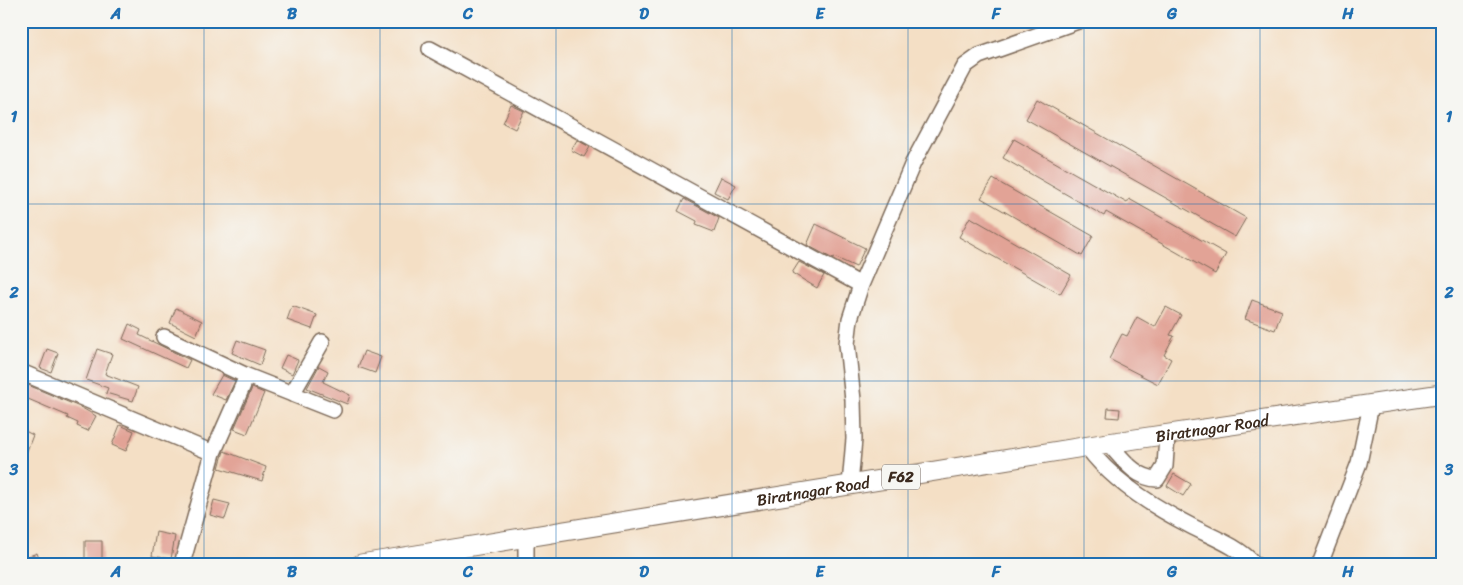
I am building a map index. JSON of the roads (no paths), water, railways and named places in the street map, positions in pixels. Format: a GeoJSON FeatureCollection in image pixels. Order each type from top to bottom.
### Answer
{"type":"FeatureCollection","features":[{"type":"Feature","properties":{"kind":"main road","name":"Biratnagar Road"},"geometry":{"type":"LineString","coordinates":[[361,564],[1088,448],[1108,443],[1167,436],[1442,394]]}},
{"type":"Feature","properties":{"kind":"street"},"geometry":{"type":"LineString","coordinates":[[850,485],[854,439],[853,400],[847,344],[850,318],[861,285],[912,162],[965,66],[979,56],[1078,21]]}},
{"type":"Feature","properties":{"kind":"street"},"geometry":{"type":"LineString","coordinates":[[430,49],[861,285]]}},
{"type":"Feature","properties":{"kind":"street"},"geometry":{"type":"LineString","coordinates":[[164,337],[247,376],[333,410]]}},
{"type":"Feature","properties":{"kind":"street"},"geometry":{"type":"LineString","coordinates":[[292,394],[322,342]]}},
{"type":"Feature","properties":{"kind":"street"},"geometry":{"type":"LineString","coordinates":[[21,372],[213,453]]}},
{"type":"Feature","properties":{"kind":"street"},"geometry":{"type":"LineString","coordinates":[[182,564],[213,453],[247,376]]}},
{"type":"Feature","properties":{"kind":"street"},"geometry":{"type":"LineString","coordinates":[[1320,564],[1359,463],[1371,405]]}},
{"type":"Feature","properties":{"kind":"street"},"geometry":{"type":"LineString","coordinates":[[1108,443],[1131,468],[1146,479],[1157,479],[1165,466],[1167,436]]}},
{"type":"Feature","properties":{"kind":"street"},"geometry":{"type":"LineString","coordinates":[[1088,448],[1102,467],[1132,489],[1186,524],[1245,555],[1254,564]]}},
{"type":"Feature","properties":{"kind":"street"},"geometry":{"type":"LineString","coordinates":[[526,538],[526,564]]}}]}
